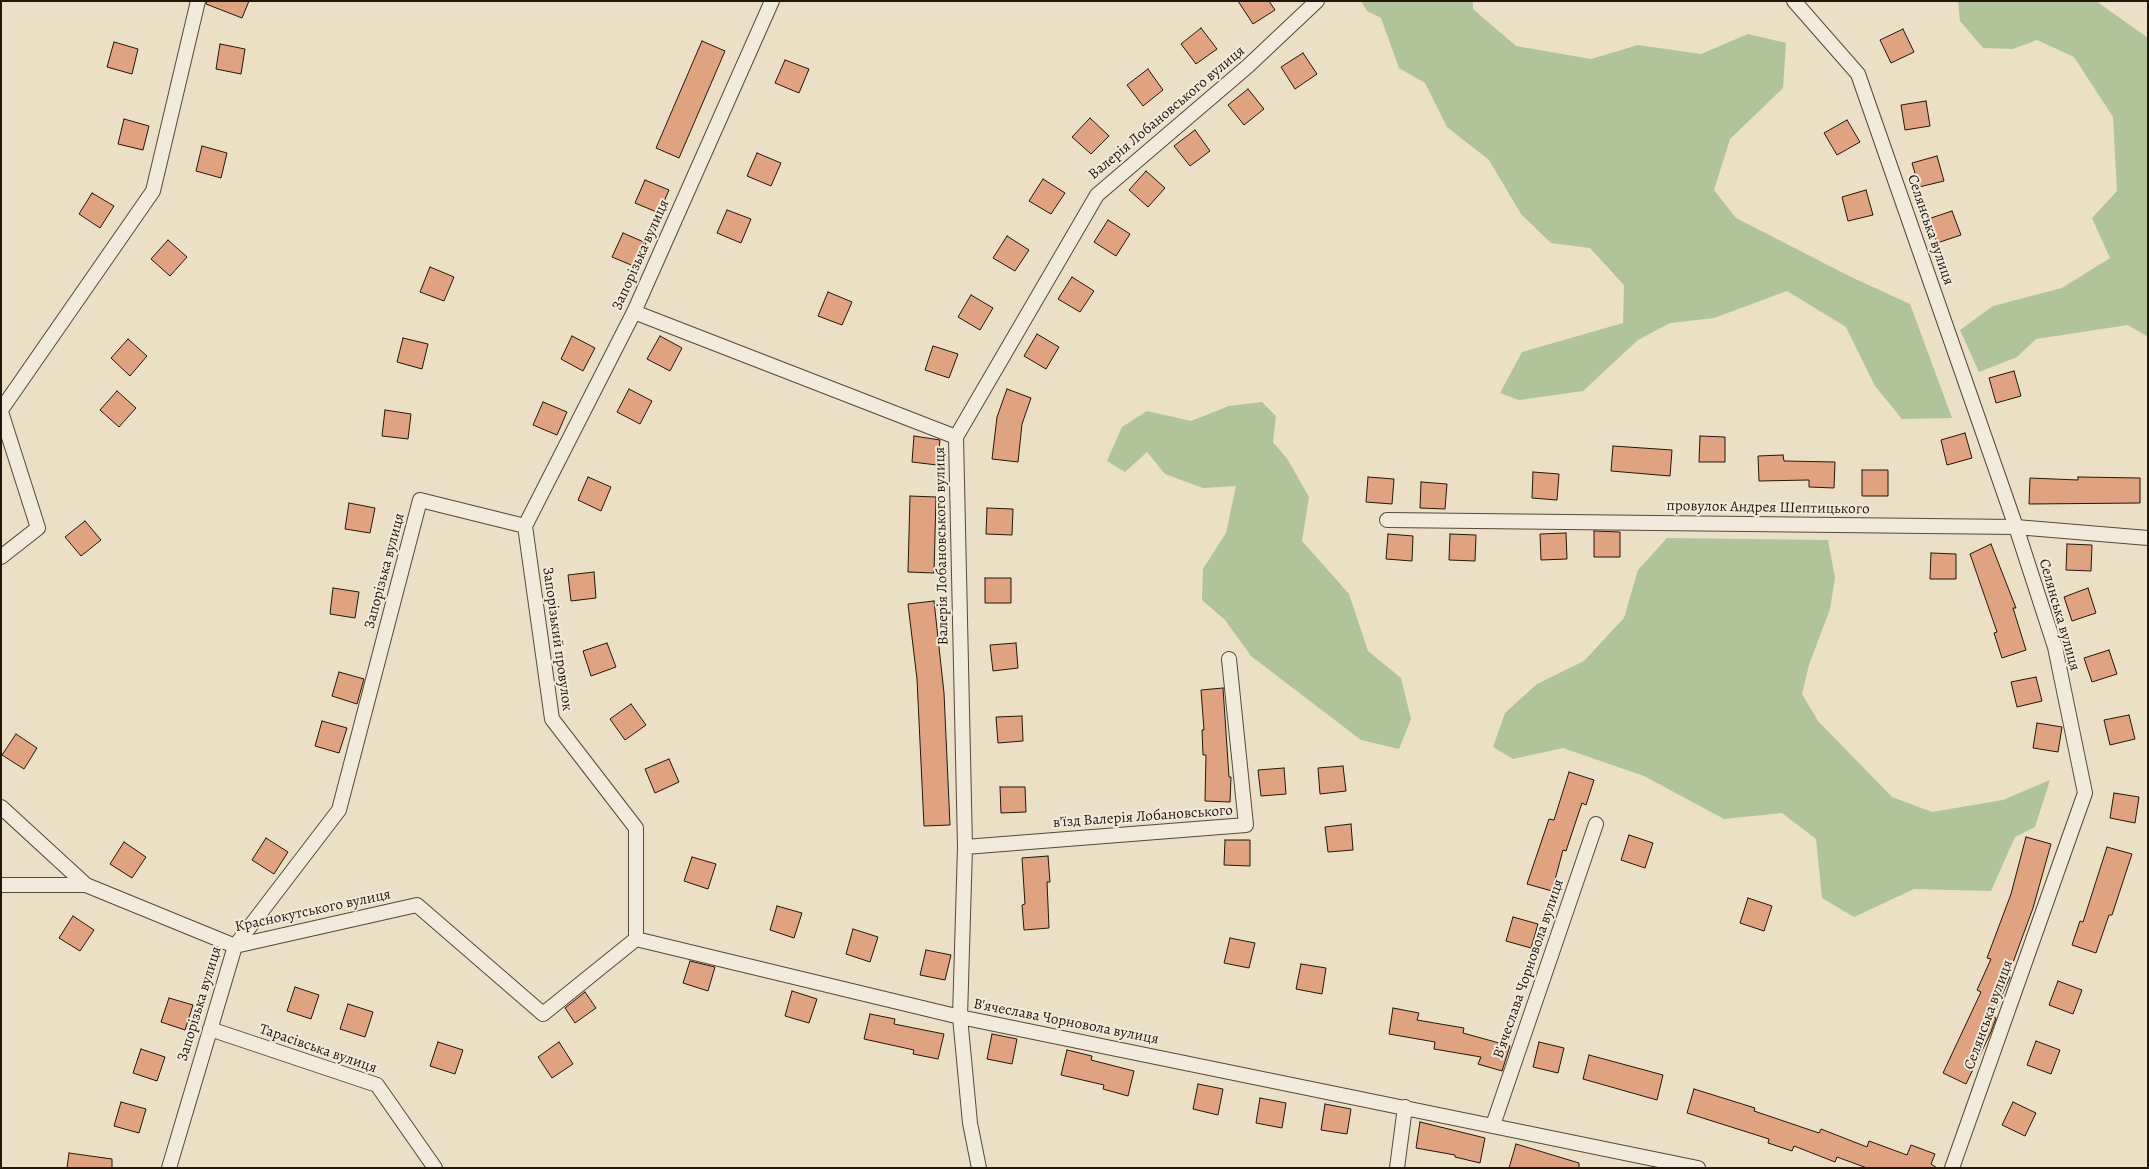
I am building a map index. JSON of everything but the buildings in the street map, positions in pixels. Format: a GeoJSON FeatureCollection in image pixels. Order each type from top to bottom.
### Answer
{"type":"FeatureCollection","features":[{"type":"Feature","properties":{"kind":"street"},"geometry":{"type":"LineString","coordinates":[[1,557],[38,528],[1,411],[153,191],[198,1]]}},
{"type":"Feature","properties":{"kind":"street","name":"Запорізька вулиця"},"geometry":{"type":"LineString","coordinates":[[169,1168],[234,946],[339,810],[420,500],[525,526],[634,312],[772,1]]}},
{"type":"Feature","properties":{"kind":"street","name":"Валерія Лобановського вулиця"},"geometry":{"type":"LineString","coordinates":[[979,1168],[970,1123],[960,1017],[965,847],[956,437],[1097,194],[1248,66],[1317,1]]}},
{"type":"Feature","properties":{"kind":"street","name":"Селянська вулиця"},"geometry":{"type":"LineString","coordinates":[[1794,1],[1858,74],[2016,527],[2055,647],[2085,793],[1952,1168]]}},
{"type":"Feature","properties":{"kind":"street"},"geometry":{"type":"LineString","coordinates":[[634,312],[956,437]]}},
{"type":"Feature","properties":{"kind":"street","name":"провулок Андрея Шептицького"},"geometry":{"type":"LineString","coordinates":[[1387,520],[2016,527],[2148,538]]}},
{"type":"Feature","properties":{"kind":"street","name":"Запорізький провулок"},"geometry":{"type":"LineString","coordinates":[[525,526],[552,719],[636,828],[636,939]]}},
{"type":"Feature","properties":{"kind":"street","name":"в’їзд Валерія Лобановського"},"geometry":{"type":"LineString","coordinates":[[965,847],[1246,825],[1229,658]]}},
{"type":"Feature","properties":{"kind":"street"},"geometry":{"type":"LineString","coordinates":[[1,808],[86,885]]}},
{"type":"Feature","properties":{"kind":"street","name":"В'ячеслава Чорновола вулиця"},"geometry":{"type":"LineString","coordinates":[[1493,1125],[1596,824]]}},
{"type":"Feature","properties":{"kind":"street","name":"Краснокутського вулиця"},"geometry":{"type":"LineString","coordinates":[[1,885],[86,885],[234,946],[417,905],[543,1014],[636,939]]}},
{"type":"Feature","properties":{"kind":"street","name":"В'ячеслава Чорновола вулиця"},"geometry":{"type":"LineString","coordinates":[[636,939],[960,1017],[1698,1168]]}},
{"type":"Feature","properties":{"kind":"street","name":"Тарасівська вулиця"},"geometry":{"type":"LineString","coordinates":[[210,1029],[377,1085],[435,1168]]}},
{"type":"Feature","properties":{"kind":"street"},"geometry":{"type":"LineString","coordinates":[[1396,1168],[1405,1107]]}},
{"type":"Feature","properties":{"kind":"green space"},"geometry":{"type":"Polygon","coordinates":[[[1361,1],[1473,1],[1473,9],[1516,46],[1591,59],[1638,45],[1701,54],[1748,34],[1786,43],[1783,88],[1730,139],[1714,190],[1736,218],[1851,277],[1910,304],[1952,418],[1902,419],[1875,386],[1846,327],[1787,291],[1714,318],[1670,323],[1638,340],[1583,391],[1519,400],[1500,393],[1522,352],[1623,323],[1624,285],[1590,248],[1551,243],[1521,214],[1489,160],[1447,127],[1425,83],[1399,68],[1381,18],[1367,11],[1361,1]]]}},
{"type":"Feature","properties":{"kind":"green space"},"geometry":{"type":"Polygon","coordinates":[[[1958,1],[2096,1],[2148,38],[2148,337],[2128,325],[2036,339],[2017,357],[1979,372],[1960,330],[1993,306],[2062,288],[2110,258],[2092,218],[2117,191],[2113,117],[2074,57],[2037,40],[2013,49],[1983,48],[1960,21],[1958,1]]]}},
{"type":"Feature","properties":{"kind":"green space"},"geometry":{"type":"Polygon","coordinates":[[[1262,402],[1276,416],[1273,442],[1288,460],[1309,497],[1302,541],[1349,594],[1368,651],[1401,678],[1411,719],[1399,749],[1361,740],[1251,656],[1225,620],[1202,600],[1203,569],[1226,533],[1236,486],[1203,488],[1165,474],[1147,452],[1125,472],[1107,461],[1122,427],[1147,411],[1191,421],[1229,406],[1262,402]]]}},
{"type":"Feature","properties":{"kind":"green space"},"geometry":{"type":"Polygon","coordinates":[[[1667,538],[1828,540],[1835,578],[1830,609],[1809,665],[1802,694],[1818,721],[1892,797],[1932,812],[2003,800],[2050,780],[2035,827],[2015,837],[1991,891],[1914,889],[1854,917],[1822,898],[1816,839],[1782,813],[1724,819],[1644,776],[1563,748],[1513,759],[1493,747],[1505,713],[1537,684],[1584,661],[1624,618],[1638,570],[1667,538]]]}}]}
